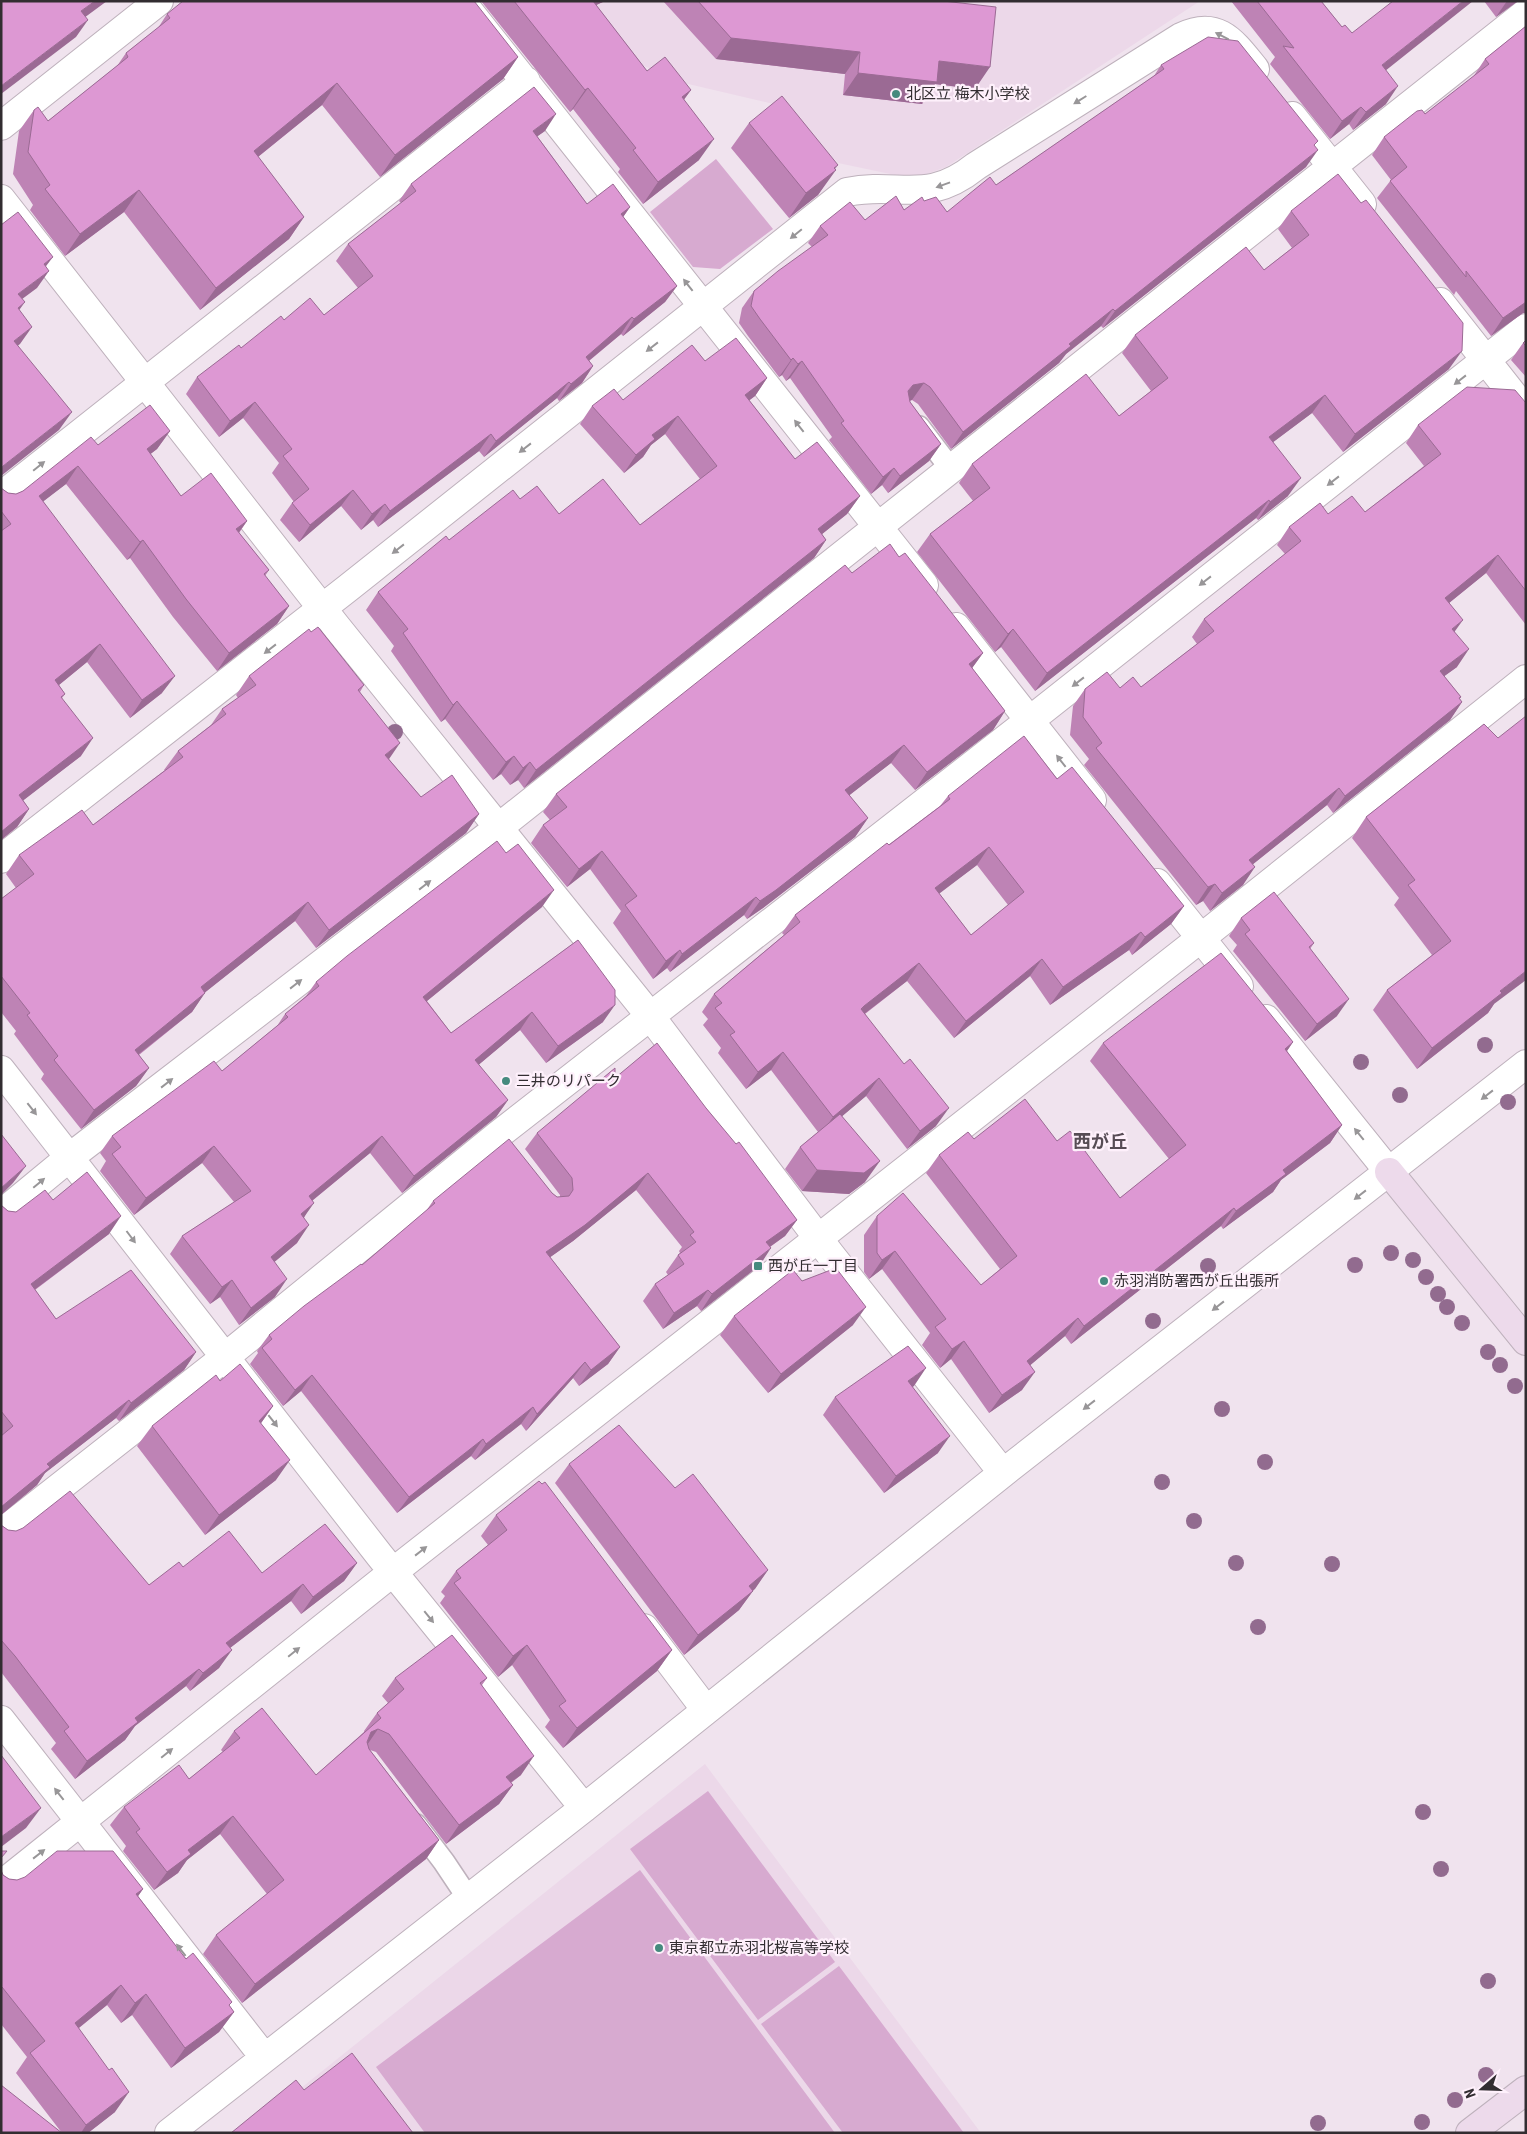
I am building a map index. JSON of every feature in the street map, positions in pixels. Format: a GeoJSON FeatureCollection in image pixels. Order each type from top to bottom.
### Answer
{"type":"FeatureCollection","features":[{"type":"Feature","properties":{"kind":"street"},"geometry":{"type":"LineString","coordinates":[[1,126],[159,1]]}},
{"type":"Feature","properties":{"kind":"street"},"geometry":{"type":"LineString","coordinates":[[461,1],[704,305],[1109,822]]}},
{"type":"Feature","properties":{"kind":"street"},"geometry":{"type":"LineString","coordinates":[[1,1214],[70,1157],[498,828],[1526,13]]}},
{"type":"Feature","properties":{"kind":"street"},"geometry":{"type":"LineString","coordinates":[[1,859],[322,608],[847,192],[862,189],[923,190],[938,188],[960,178],[976,166],[1181,37],[1196,30],[1213,32],[1234,43],[1375,220]]}},
{"type":"Feature","properties":{"kind":"street"},"geometry":{"type":"LineString","coordinates":[[1,496],[526,81]]}},
{"type":"Feature","properties":{"kind":"street"},"geometry":{"type":"LineString","coordinates":[[1,199],[146,381],[322,608],[651,1017],[819,1239],[1003,1473]]}},
{"type":"Feature","properties":{"kind":"street"},"geometry":{"type":"LineString","coordinates":[[1424,282],[1526,411]]}},
{"type":"Feature","properties":{"kind":"street"},"geometry":{"type":"LineString","coordinates":[[1,1533],[224,1358],[504,1143],[651,1017],[1526,328]]}},
{"type":"Feature","properties":{"kind":"street"},"geometry":{"type":"LineString","coordinates":[[1,1885],[393,1572],[1201,938],[1526,679]]}},
{"type":"Feature","properties":{"kind":"street"},"geometry":{"type":"LineString","coordinates":[[1139,860],[1526,1341]]}},
{"type":"Feature","properties":{"kind":"street"},"geometry":{"type":"LineString","coordinates":[[169,2133],[584,1808],[1003,1473],[1526,1064]]}},
{"type":"Feature","properties":{"kind":"street"},"geometry":{"type":"LineString","coordinates":[[1,1070],[393,1572],[584,1808]]}},
{"type":"Feature","properties":{"kind":"street"},"geometry":{"type":"LineString","coordinates":[[525,1469],[540,1491]]}},
{"type":"Feature","properties":{"kind":"street"},"geometry":{"type":"LineString","coordinates":[[628,1606],[706,1710]]}},
{"type":"Feature","properties":{"kind":"street"},"geometry":{"type":"LineString","coordinates":[[1,1720],[264,2057]]}},
{"type":"Feature","properties":{"kind":"street"},"geometry":{"type":"LineString","coordinates":[[1470,2133],[1526,2090]]}},
{"type":"Feature","properties":{"kind":"lane"},"geometry":{"type":"LineString","coordinates":[[908,412],[951,469]]}},
{"type":"Feature","properties":{"kind":"lane"},"geometry":{"type":"LineString","coordinates":[[402,1807],[444,1862],[468,1898]]}},
{"type":"Feature","properties":{"kind":"shaded area","name":"北区立 梅木小学校"},"geometry":{"type":"Polygon","coordinates":[[[574,1],[1200,1],[946,167],[924,175],[895,175],[838,163],[782,106],[684,83],[611,52],[574,1]]]}},
{"type":"Feature","properties":{"kind":"shaded area"},"geometry":{"type":"Polygon","coordinates":[[[716,159],[773,229],[720,269],[693,267],[650,212],[716,159]]]}},
{"type":"Feature","properties":{"kind":"shaded area","name":"東京都立赤羽北桜高等学校"},"geometry":{"type":"Polygon","coordinates":[[[705,1764],[981,2133],[245,2133],[705,1764]]]}},
{"type":"Feature","properties":{"kind":"shaded area"},"geometry":{"type":"Polygon","coordinates":[[[708,1791],[835,1962],[758,2020],[630,1849],[708,1791]]]}},
{"type":"Feature","properties":{"kind":"shaded area"},"geometry":{"type":"Polygon","coordinates":[[[640,1870],[835,2133],[425,2133],[376,2067],[640,1870]]]}},
{"type":"Feature","properties":{"kind":"shaded area"},"geometry":{"type":"Polygon","coordinates":[[[839,1966],[964,2133],[843,2133],[761,2024],[839,1966]]]}},
{"type":"Feature","properties":{"kind":"building"},"geometry":{"type":"Polygon","coordinates":[[[1,1],[95,1],[81,11],[88,20],[1,86],[1,1]]]}},
{"type":"Feature","properties":{"kind":"building"},"geometry":{"type":"Polygon","coordinates":[[[183,1],[474,1],[518,57],[395,155],[337,83],[254,151],[304,217],[216,288],[139,190],[80,234],[45,189],[50,185],[28,152],[34,110],[38,107],[48,121],[128,57],[126,53],[170,18],[167,14],[183,1]]]}},
{"type":"Feature","properties":{"kind":"building"},"geometry":{"type":"Polygon","coordinates":[[[514,1],[593,1],[647,71],[665,57],[691,90],[682,97],[714,139],[658,182],[633,150],[636,148],[588,88],[585,90],[514,1]]]}},
{"type":"Feature","properties":{"kind":"building"},"geometry":{"type":"Polygon","coordinates":[[[698,1],[943,1],[996,7],[990,67],[939,61],[937,82],[858,73],[860,52],[731,38],[698,1]]]}},
{"type":"Feature","properties":{"kind":"building"},"geometry":{"type":"Polygon","coordinates":[[[1257,1],[1321,1],[1342,27],[1345,25],[1352,33],[1393,1],[1463,1],[1382,65],[1398,86],[1366,112],[1361,107],[1342,121],[1283,46],[1294,48],[1257,1]]]}},
{"type":"Feature","properties":{"kind":"building"},"geometry":{"type":"Polygon","coordinates":[[[1526,26],[1526,302],[1503,318],[1466,271],[1466,277],[1390,181],[1407,167],[1384,137],[1417,111],[1422,110],[1425,114],[1489,64],[1485,59],[1526,26]]]}},
{"type":"Feature","properties":{"kind":"building"},"geometry":{"type":"Polygon","coordinates":[[[1208,37],[1238,41],[1318,141],[1314,145],[1318,150],[1115,311],[1113,309],[1069,344],[1071,346],[963,432],[930,387],[924,383],[913,385],[908,391],[910,402],[941,444],[900,476],[894,468],[883,477],[841,423],[844,421],[802,361],[798,364],[793,358],[791,360],[760,319],[751,306],[754,291],[828,235],[820,226],[850,202],[865,220],[896,196],[904,210],[922,197],[924,201],[936,197],[947,212],[990,177],[996,185],[1164,69],[1161,65],[1208,37]]]}},
{"type":"Feature","properties":{"kind":"building"},"geometry":{"type":"Polygon","coordinates":[[[534,87],[556,114],[533,131],[587,204],[613,184],[630,207],[621,214],[677,286],[634,319],[632,317],[586,357],[593,366],[571,384],[569,382],[496,441],[491,434],[390,511],[385,504],[372,514],[353,490],[310,525],[292,503],[309,489],[283,456],[292,449],[255,402],[230,421],[197,377],[239,345],[241,348],[281,316],[284,320],[310,298],[324,315],[373,276],[348,244],[416,191],[411,184],[534,87]]]}},
{"type":"Feature","properties":{"kind":"building"},"geometry":{"type":"Polygon","coordinates":[[[782,96],[838,165],[834,168],[836,170],[806,193],[749,123],[782,96]]]}},
{"type":"Feature","properties":{"kind":"building"},"geometry":{"type":"Polygon","coordinates":[[[1338,174],[1361,203],[1366,200],[1463,323],[1462,351],[1355,434],[1325,395],[1269,437],[1301,478],[1270,502],[1269,500],[1047,673],[1013,629],[1008,634],[930,534],[990,488],[972,464],[1086,374],[1119,416],[1168,378],[1135,335],[1246,247],[1264,270],[1309,235],[1291,211],[1338,174]]]}},
{"type":"Feature","properties":{"kind":"building"},"geometry":{"type":"Polygon","coordinates":[[[18,212],[53,257],[44,264],[49,271],[18,294],[25,302],[18,308],[32,327],[14,341],[72,412],[1,469],[1,225],[18,212]]]}},
{"type":"Feature","properties":{"kind":"building"},"geometry":{"type":"Polygon","coordinates":[[[736,338],[767,378],[745,395],[795,459],[817,442],[860,496],[818,529],[826,540],[536,770],[530,762],[523,768],[514,756],[506,762],[457,701],[453,705],[403,633],[408,629],[378,592],[446,536],[449,540],[513,490],[520,499],[537,486],[559,514],[603,479],[640,525],[717,466],[678,416],[652,435],[655,439],[636,455],[592,406],[614,389],[623,400],[692,345],[705,361],[736,338]]]}},
{"type":"Feature","properties":{"kind":"building"},"geometry":{"type":"Polygon","coordinates":[[[1467,387],[1515,390],[1526,403],[1526,591],[1498,555],[1445,598],[1463,620],[1452,629],[1469,649],[1440,671],[1461,697],[1459,698],[1462,702],[1345,796],[1339,788],[1249,860],[1255,867],[1222,893],[1215,884],[1208,887],[1096,748],[1102,743],[1083,717],[1085,689],[1107,672],[1120,688],[1133,677],[1141,687],[1214,631],[1204,619],[1301,541],[1289,527],[1320,503],[1328,514],[1352,496],[1365,512],[1441,454],[1418,425],[1467,387]]]}},
{"type":"Feature","properties":{"kind":"building"},"geometry":{"type":"Polygon","coordinates":[[[150,405],[170,431],[147,449],[181,496],[211,473],[247,521],[236,529],[269,570],[264,574],[289,606],[229,653],[186,599],[143,540],[140,542],[78,466],[39,496],[175,676],[142,700],[100,644],[55,680],[65,694],[61,697],[93,738],[19,795],[29,809],[1,832],[1,531],[11,524],[1,511],[1,488],[8,493],[16,494],[23,491],[91,437],[98,445],[150,405]]]}},
{"type":"Feature","properties":{"kind":"building"},"geometry":{"type":"Polygon","coordinates":[[[890,544],[899,557],[905,553],[983,653],[969,664],[1005,711],[927,772],[904,745],[845,790],[868,818],[776,890],[760,901],[756,897],[682,954],[680,950],[666,961],[625,905],[637,896],[602,851],[579,869],[543,825],[567,807],[556,794],[845,565],[852,573],[890,544]]]}},
{"type":"Feature","properties":{"kind":"building"},"geometry":{"type":"Polygon","coordinates":[[[318,627],[364,685],[358,690],[400,743],[385,755],[421,797],[452,775],[479,814],[329,930],[308,902],[201,987],[205,993],[135,1050],[149,1068],[94,1110],[54,1060],[58,1056],[27,1015],[30,1013],[1,976],[1,899],[34,874],[19,855],[82,810],[93,825],[183,757],[178,751],[226,714],[222,709],[256,685],[249,676],[309,629],[311,632],[318,627]]]}},
{"type":"Feature","properties":{"kind":"building"},"geometry":{"type":"Polygon","coordinates":[[[1526,716],[1526,971],[1500,991],[1502,993],[1432,1048],[1387,990],[1451,941],[1408,885],[1415,880],[1366,817],[1484,724],[1498,738],[1526,716]]]}},
{"type":"Feature","properties":{"kind":"building"},"geometry":{"type":"Polygon","coordinates":[[[1024,736],[1057,779],[1072,767],[1184,906],[1145,937],[1141,932],[1063,987],[1042,959],[966,1021],[919,963],[861,1009],[904,1064],[910,1059],[949,1108],[920,1131],[879,1078],[833,1117],[783,1052],[758,1072],[730,1035],[735,1032],[715,1008],[722,1003],[714,994],[800,922],[795,915],[887,843],[889,845],[950,799],[948,796],[1024,736]],[[989,847],[935,888],[971,935],[1024,892],[989,847]]]}},
{"type":"Feature","properties":{"kind":"building"},"geometry":{"type":"Polygon","coordinates":[[[497,841],[506,853],[518,844],[554,890],[423,997],[451,1033],[578,940],[615,990],[615,1005],[558,1046],[532,1012],[475,1060],[508,1100],[414,1176],[382,1136],[309,1196],[314,1203],[301,1214],[309,1225],[271,1257],[287,1279],[251,1308],[232,1280],[222,1287],[182,1236],[251,1191],[214,1146],[146,1198],[112,1154],[121,1147],[112,1136],[214,1061],[222,1071],[288,1017],[285,1014],[319,986],[316,982],[347,956],[497,841]]]}},
{"type":"Feature","properties":{"kind":"building"},"geometry":{"type":"Polygon","coordinates":[[[1274,892],[1314,943],[1309,947],[1349,999],[1317,1024],[1245,934],[1250,930],[1241,918],[1274,892]]]}},
{"type":"Feature","properties":{"kind":"building"},"geometry":{"type":"Polygon","coordinates":[[[1221,953],[1293,1042],[1285,1049],[1342,1125],[1283,1170],[1286,1174],[1236,1211],[1234,1208],[1084,1326],[1078,1318],[1027,1361],[1035,1372],[1002,1395],[964,1341],[952,1349],[935,1327],[946,1319],[895,1251],[882,1260],[877,1253],[877,1216],[903,1193],[981,1285],[1017,1256],[939,1155],[968,1132],[974,1139],[1025,1099],[1057,1141],[1070,1131],[1120,1198],[1186,1145],[1103,1043],[1221,953]]]}},
{"type":"Feature","properties":{"kind":"building"},"geometry":{"type":"Polygon","coordinates":[[[657,1043],[706,1108],[736,1144],[739,1142],[797,1220],[766,1242],[771,1248],[712,1294],[708,1290],[674,1313],[655,1284],[684,1264],[678,1255],[696,1242],[690,1235],[694,1232],[648,1173],[585,1225],[546,1252],[620,1347],[591,1370],[585,1362],[537,1414],[533,1407],[486,1444],[483,1439],[409,1497],[312,1375],[295,1390],[262,1348],[272,1339],[269,1335],[304,1306],[362,1265],[435,1203],[433,1201],[509,1139],[552,1193],[557,1197],[569,1196],[573,1190],[572,1178],[537,1133],[615,1068],[615,1078],[657,1043]]]}},
{"type":"Feature","properties":{"kind":"building"},"geometry":{"type":"Polygon","coordinates":[[[840,1114],[880,1161],[864,1173],[817,1170],[800,1147],[840,1114]]]}},
{"type":"Feature","properties":{"kind":"building"},"geometry":{"type":"Polygon","coordinates":[[[1,1134],[26,1166],[1,1188],[1,1134]]]}},
{"type":"Feature","properties":{"kind":"building"},"geometry":{"type":"Polygon","coordinates":[[[87,1172],[121,1216],[31,1284],[56,1319],[131,1270],[196,1352],[131,1403],[129,1400],[47,1464],[50,1467],[1,1507],[1,1436],[13,1426],[1,1411],[1,1205],[8,1211],[16,1212],[45,1190],[53,1200],[87,1172]]]}},
{"type":"Feature","properties":{"kind":"building"},"geometry":{"type":"Polygon","coordinates":[[[836,1268],[866,1307],[781,1374],[734,1316],[793,1270],[802,1281],[836,1268]]]}},
{"type":"Feature","properties":{"kind":"building"},"geometry":{"type":"Polygon","coordinates":[[[908,1346],[926,1368],[908,1381],[950,1436],[896,1476],[835,1397],[908,1346]]]}},
{"type":"Feature","properties":{"kind":"building"},"geometry":{"type":"Polygon","coordinates":[[[240,1364],[273,1406],[259,1421],[290,1460],[219,1515],[152,1426],[216,1375],[220,1381],[240,1364]]]}},
{"type":"Feature","properties":{"kind":"building"},"geometry":{"type":"Polygon","coordinates":[[[619,1425],[675,1488],[693,1474],[768,1570],[749,1586],[753,1591],[698,1635],[569,1464],[619,1425]]]}},
{"type":"Feature","properties":{"kind":"building"},"geometry":{"type":"Polygon","coordinates":[[[539,1481],[542,1484],[545,1482],[672,1650],[577,1728],[559,1706],[566,1701],[527,1645],[513,1656],[454,1583],[461,1578],[456,1571],[507,1530],[496,1515],[539,1481]]]}},
{"type":"Feature","properties":{"kind":"building"},"geometry":{"type":"Polygon","coordinates":[[[70,1491],[149,1585],[179,1562],[183,1567],[229,1531],[262,1573],[325,1524],[357,1563],[313,1597],[303,1584],[226,1643],[232,1650],[203,1673],[199,1669],[135,1718],[138,1722],[87,1761],[64,1731],[69,1727],[1,1640],[1,1525],[8,1530],[16,1531],[23,1528],[70,1491]]]}},
{"type":"Feature","properties":{"kind":"building"},"geometry":{"type":"Polygon","coordinates":[[[452,1635],[487,1678],[480,1683],[534,1756],[506,1777],[513,1785],[459,1825],[389,1734],[378,1729],[371,1732],[367,1742],[369,1749],[439,1840],[255,1984],[216,1935],[284,1880],[233,1816],[188,1850],[191,1854],[167,1872],[136,1832],[140,1829],[124,1807],[179,1765],[189,1779],[240,1738],[234,1731],[262,1708],[316,1775],[381,1718],[377,1713],[404,1689],[395,1678],[452,1635]]]}},
{"type":"Feature","properties":{"kind":"building"},"geometry":{"type":"Polygon","coordinates":[[[1,1755],[41,1808],[1,1837],[1,1755]]]}},
{"type":"Feature","properties":{"kind":"building"},"geometry":{"type":"Polygon","coordinates":[[[1,1851],[7,1851],[1,1858],[1,1851]]]}},
{"type":"Feature","properties":{"kind":"building"},"geometry":{"type":"Polygon","coordinates":[[[57,1851],[113,1851],[143,1889],[136,1894],[186,1959],[193,1953],[232,2002],[229,2005],[234,2012],[185,2048],[146,1994],[135,2003],[121,1985],[75,2023],[109,2070],[112,2068],[129,2092],[86,2125],[30,2053],[45,2041],[1,1988],[1,1870],[3,1875],[9,1879],[17,1880],[25,1877],[57,1851]]]}},
{"type":"Feature","properties":{"kind":"building"},"geometry":{"type":"Polygon","coordinates":[[[352,2053],[413,2133],[231,2133],[296,2080],[304,2090],[352,2053]]]}},
{"type":"Feature","properties":{"kind":"building"},"geometry":{"type":"Polygon","coordinates":[[[1,2085],[62,2133],[1,2133],[1,2085]]]}},
{"type":"Feature","properties":{"kind":"place","name":"北区立 梅木小学校"},"geometry":{"type":"Point","coordinates":[896,94]}},
{"type":"Feature","properties":{"kind":"place","name":"三井のリパーク"},"geometry":{"type":"Point","coordinates":[506,1081]}},
{"type":"Feature","properties":{"kind":"place","name":"西が丘一丁目"},"geometry":{"type":"Point","coordinates":[758,1266]}},
{"type":"Feature","properties":{"kind":"place","name":"赤羽消防署西が丘出張所"},"geometry":{"type":"Point","coordinates":[1104,1281]}},
{"type":"Feature","properties":{"kind":"place","name":"東京都立赤羽北桜高等学校"},"geometry":{"type":"Point","coordinates":[659,1948]}},
{"type":"Feature","properties":{"kind":"district","name":"西が丘"},"geometry":{"type":"Point","coordinates":[1100,1142]}}]}
